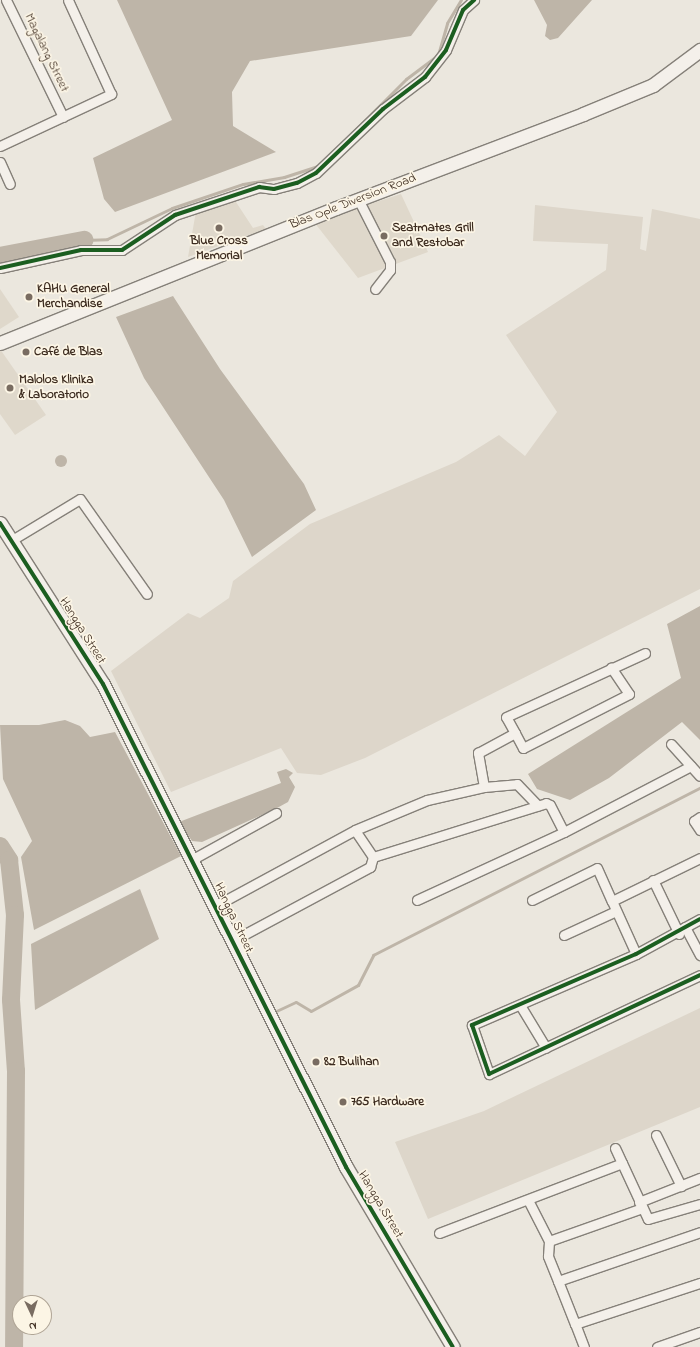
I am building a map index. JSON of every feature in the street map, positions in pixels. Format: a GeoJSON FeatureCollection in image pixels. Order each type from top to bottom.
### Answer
{"type":"FeatureCollection","features":[{"type":"Feature","properties":{"kind":"street","name":"Magalang Street"},"geometry":{"type":"LineString","coordinates":[[6,0],[63,117]]}},
{"type":"Feature","properties":{"kind":"street"},"geometry":{"type":"LineString","coordinates":[[0,146],[111,94],[68,0]]}},
{"type":"Feature","properties":{"kind":"street"},"geometry":{"type":"LineString","coordinates":[[0,268],[81,250],[122,250],[175,215],[259,187],[274,189],[297,183],[316,173],[383,109],[425,77],[446,50],[463,10],[474,0]]}},
{"type":"Feature","properties":{"kind":"street","name":"Blas Ople Diversion Road"},"geometry":{"type":"LineString","coordinates":[[0,343],[358,200],[653,85],[700,50]]}},
{"type":"Feature","properties":{"kind":"street"},"geometry":{"type":"LineString","coordinates":[[0,162],[10,184]]}},
{"type":"Feature","properties":{"kind":"street"},"geometry":{"type":"LineString","coordinates":[[358,200],[390,262],[390,270],[375,288]]}},
{"type":"Feature","properties":{"kind":"street"},"geometry":{"type":"LineString","coordinates":[[12,540],[80,499],[147,594]]}},
{"type":"Feature","properties":{"kind":"street","name":"Hangga Street"},"geometry":{"type":"LineString","coordinates":[[0,523],[81,646],[193,859],[268,1017],[346,1168],[453,1347]]}},
{"type":"Feature","properties":{"kind":"street"},"geometry":{"type":"LineString","coordinates":[[611,667],[629,694],[523,748],[506,717],[611,667],[645,654]]}},
{"type":"Feature","properties":{"kind":"street"},"geometry":{"type":"LineString","coordinates":[[484,787],[478,753],[515,733]]}},
{"type":"Feature","properties":{"kind":"street"},"geometry":{"type":"LineString","coordinates":[[671,744],[700,776]]}},
{"type":"Feature","properties":{"kind":"street"},"geometry":{"type":"LineString","coordinates":[[417,900],[564,832],[691,766]]}},
{"type":"Feature","properties":{"kind":"street"},"geometry":{"type":"LineString","coordinates":[[215,906],[355,830],[427,800],[484,787],[517,784],[538,806]]}},
{"type":"Feature","properties":{"kind":"street"},"geometry":{"type":"LineString","coordinates":[[373,857],[538,806],[550,805],[564,832]]}},
{"type":"Feature","properties":{"kind":"street"},"geometry":{"type":"LineString","coordinates":[[193,859],[276,812]]}},
{"type":"Feature","properties":{"kind":"street"},"geometry":{"type":"LineString","coordinates":[[700,817],[694,821],[700,830]]}},
{"type":"Feature","properties":{"kind":"street"},"geometry":{"type":"LineString","coordinates":[[355,830],[373,857]]}},
{"type":"Feature","properties":{"kind":"street"},"geometry":{"type":"LineString","coordinates":[[232,941],[348,881],[370,867],[373,857]]}},
{"type":"Feature","properties":{"kind":"street"},"geometry":{"type":"LineString","coordinates":[[612,900],[700,858]]}},
{"type":"Feature","properties":{"kind":"street"},"geometry":{"type":"LineString","coordinates":[[532,900],[597,868],[636,954]]}},
{"type":"Feature","properties":{"kind":"street"},"geometry":{"type":"LineString","coordinates":[[653,880],[682,931],[700,955]]}},
{"type":"Feature","properties":{"kind":"street"},"geometry":{"type":"LineString","coordinates":[[564,935],[616,911]]}},
{"type":"Feature","properties":{"kind":"street"},"geometry":{"type":"LineString","coordinates":[[700,919],[682,931],[636,954],[472,1025],[489,1074],[700,975]]}},
{"type":"Feature","properties":{"kind":"street"},"geometry":{"type":"LineString","coordinates":[[520,1005],[546,1048]]}},
{"type":"Feature","properties":{"kind":"street"},"geometry":{"type":"LineString","coordinates":[[656,1135],[681,1186]]}},
{"type":"Feature","properties":{"kind":"street"},"geometry":{"type":"LineString","coordinates":[[615,1148],[640,1205],[652,1221],[700,1204]]}},
{"type":"Feature","properties":{"kind":"street"},"geometry":{"type":"LineString","coordinates":[[439,1233],[622,1163]]}},
{"type":"Feature","properties":{"kind":"street"},"geometry":{"type":"LineString","coordinates":[[549,1241],[640,1205],[700,1178]]}},
{"type":"Feature","properties":{"kind":"street"},"geometry":{"type":"LineString","coordinates":[[528,1200],[549,1241],[548,1256],[584,1347]]}},
{"type":"Feature","properties":{"kind":"street"},"geometry":{"type":"LineString","coordinates":[[558,1281],[700,1232]]}},
{"type":"Feature","properties":{"kind":"street"},"geometry":{"type":"LineString","coordinates":[[575,1324],[700,1283]]}},
{"type":"Feature","properties":{"kind":"street"},"geometry":{"type":"LineString","coordinates":[[657,1347],[700,1332]]}},
{"type":"Feature","properties":{"kind":"shaded area"},"geometry":{"type":"Polygon","coordinates":[[[117,0],[438,0],[411,36],[250,61],[232,92],[233,126],[276,152],[115,212],[104,199],[93,158],[172,120],[117,0]]]}},
{"type":"Feature","properties":{"kind":"shaded area"},"geometry":{"type":"Polygon","coordinates":[[[534,0],[592,0],[558,38],[550,40],[545,36],[547,25],[534,0]]]}},
{"type":"Feature","properties":{"kind":"shaded area"},"geometry":{"type":"Polygon","coordinates":[[[401,194],[428,252],[358,278],[314,222],[401,194]]]}},
{"type":"Feature","properties":{"kind":"shaded area"},"geometry":{"type":"Polygon","coordinates":[[[234,199],[253,228],[263,225],[266,229],[188,257],[196,211],[234,199]]]}},
{"type":"Feature","properties":{"kind":"shaded area"},"geometry":{"type":"Polygon","coordinates":[[[535,205],[643,217],[640,249],[646,251],[652,209],[700,219],[700,589],[365,758],[321,775],[297,773],[281,748],[171,792],[111,671],[188,613],[200,618],[229,598],[233,581],[310,524],[456,462],[499,435],[525,456],[557,412],[506,335],[606,270],[608,244],[533,241],[535,205]]]}},
{"type":"Feature","properties":{"kind":"shaded area"},"geometry":{"type":"Polygon","coordinates":[[[0,289],[19,317],[0,329],[0,289]]]}},
{"type":"Feature","properties":{"kind":"shaded area"},"geometry":{"type":"Polygon","coordinates":[[[173,296],[220,369],[304,484],[316,510],[252,557],[224,500],[144,378],[116,317],[173,296]]]}},
{"type":"Feature","properties":{"kind":"shaded area"},"geometry":{"type":"Polygon","coordinates":[[[0,349],[46,415],[15,435],[0,414],[0,349]]]}},
{"type":"Feature","properties":{"kind":"shaded area"},"geometry":{"type":"Polygon","coordinates":[[[63,455],[66,456],[66,466],[59,467],[56,466],[55,459],[56,456],[63,455]]]}},
{"type":"Feature","properties":{"kind":"shaded area"},"geometry":{"type":"Polygon","coordinates":[[[700,606],[700,740],[682,722],[609,778],[570,800],[537,789],[528,774],[681,678],[667,624],[700,606]]]}},
{"type":"Feature","properties":{"kind":"shaded area"},"geometry":{"type":"Polygon","coordinates":[[[65,720],[80,726],[90,737],[115,732],[181,856],[34,930],[21,857],[32,841],[3,779],[0,725],[39,725],[65,720]]]}},
{"type":"Feature","properties":{"kind":"shaded area"},"geometry":{"type":"Polygon","coordinates":[[[286,769],[293,773],[289,777],[295,787],[288,802],[277,808],[202,842],[192,841],[179,822],[281,783],[277,772],[286,769]]]}},
{"type":"Feature","properties":{"kind":"shaded area"},"geometry":{"type":"Polygon","coordinates":[[[140,889],[159,939],[35,1010],[31,944],[140,889]]]}},
{"type":"Feature","properties":{"kind":"shaded area"},"geometry":{"type":"Polygon","coordinates":[[[700,1008],[700,1107],[428,1219],[395,1142],[484,1111],[700,1008]]]}},
{"type":"Feature","properties":{"kind":"waterway"},"geometry":{"type":"LineString","coordinates":[[341,144],[406,79],[438,55],[447,23],[461,0]]}},
{"type":"Feature","properties":{"kind":"waterway"},"geometry":{"type":"LineString","coordinates":[[84,240],[107,239],[172,208],[243,184],[284,177],[320,165]]}},
{"type":"Feature","properties":{"kind":"waterway"},"geometry":{"type":"LineString","coordinates":[[0,256],[84,240]]}},
{"type":"Feature","properties":{"kind":"waterway"},"geometry":{"type":"LineString","coordinates":[[272,1013],[296,1002],[311,1011],[358,985],[373,955],[700,788]]}},
{"type":"Feature","properties":{"kind":"waterway"},"geometry":{"type":"LineString","coordinates":[[0,846],[9,860],[15,915],[11,1000],[16,1071],[14,1347]]}},
{"type":"Feature","properties":{"kind":"cycle path"},"geometry":{"type":"LineString","coordinates":[[0,268],[81,250],[122,250],[175,215],[259,187],[274,189],[297,183],[316,173],[383,109],[425,77],[446,50],[463,10],[474,0]]}},
{"type":"Feature","properties":{"kind":"cycle path"},"geometry":{"type":"LineString","coordinates":[[0,523],[103,684],[346,1167],[453,1347]]}},
{"type":"Feature","properties":{"kind":"cycle path"},"geometry":{"type":"LineString","coordinates":[[700,919],[636,954],[472,1025],[489,1074],[700,975]]}},
{"type":"Feature","properties":{"kind":"place","name":"Blue Cross Memorial"},"geometry":{"type":"Point","coordinates":[219,228]}},
{"type":"Feature","properties":{"kind":"place","name":"Seatmates Grill and Restobar"},"geometry":{"type":"Point","coordinates":[384,236]}},
{"type":"Feature","properties":{"kind":"place","name":"KAHU General Merchandise"},"geometry":{"type":"Point","coordinates":[29,297]}},
{"type":"Feature","properties":{"kind":"place","name":"Café de Blas"},"geometry":{"type":"Point","coordinates":[26,352]}},
{"type":"Feature","properties":{"kind":"place","name":"Malolos Klinika & Laboratorio"},"geometry":{"type":"Point","coordinates":[10,388]}},
{"type":"Feature","properties":{"kind":"place","name":"82 Bulihan"},"geometry":{"type":"Point","coordinates":[316,1062]}},
{"type":"Feature","properties":{"kind":"place","name":"765 Hardware"},"geometry":{"type":"Point","coordinates":[343,1102]}}]}
